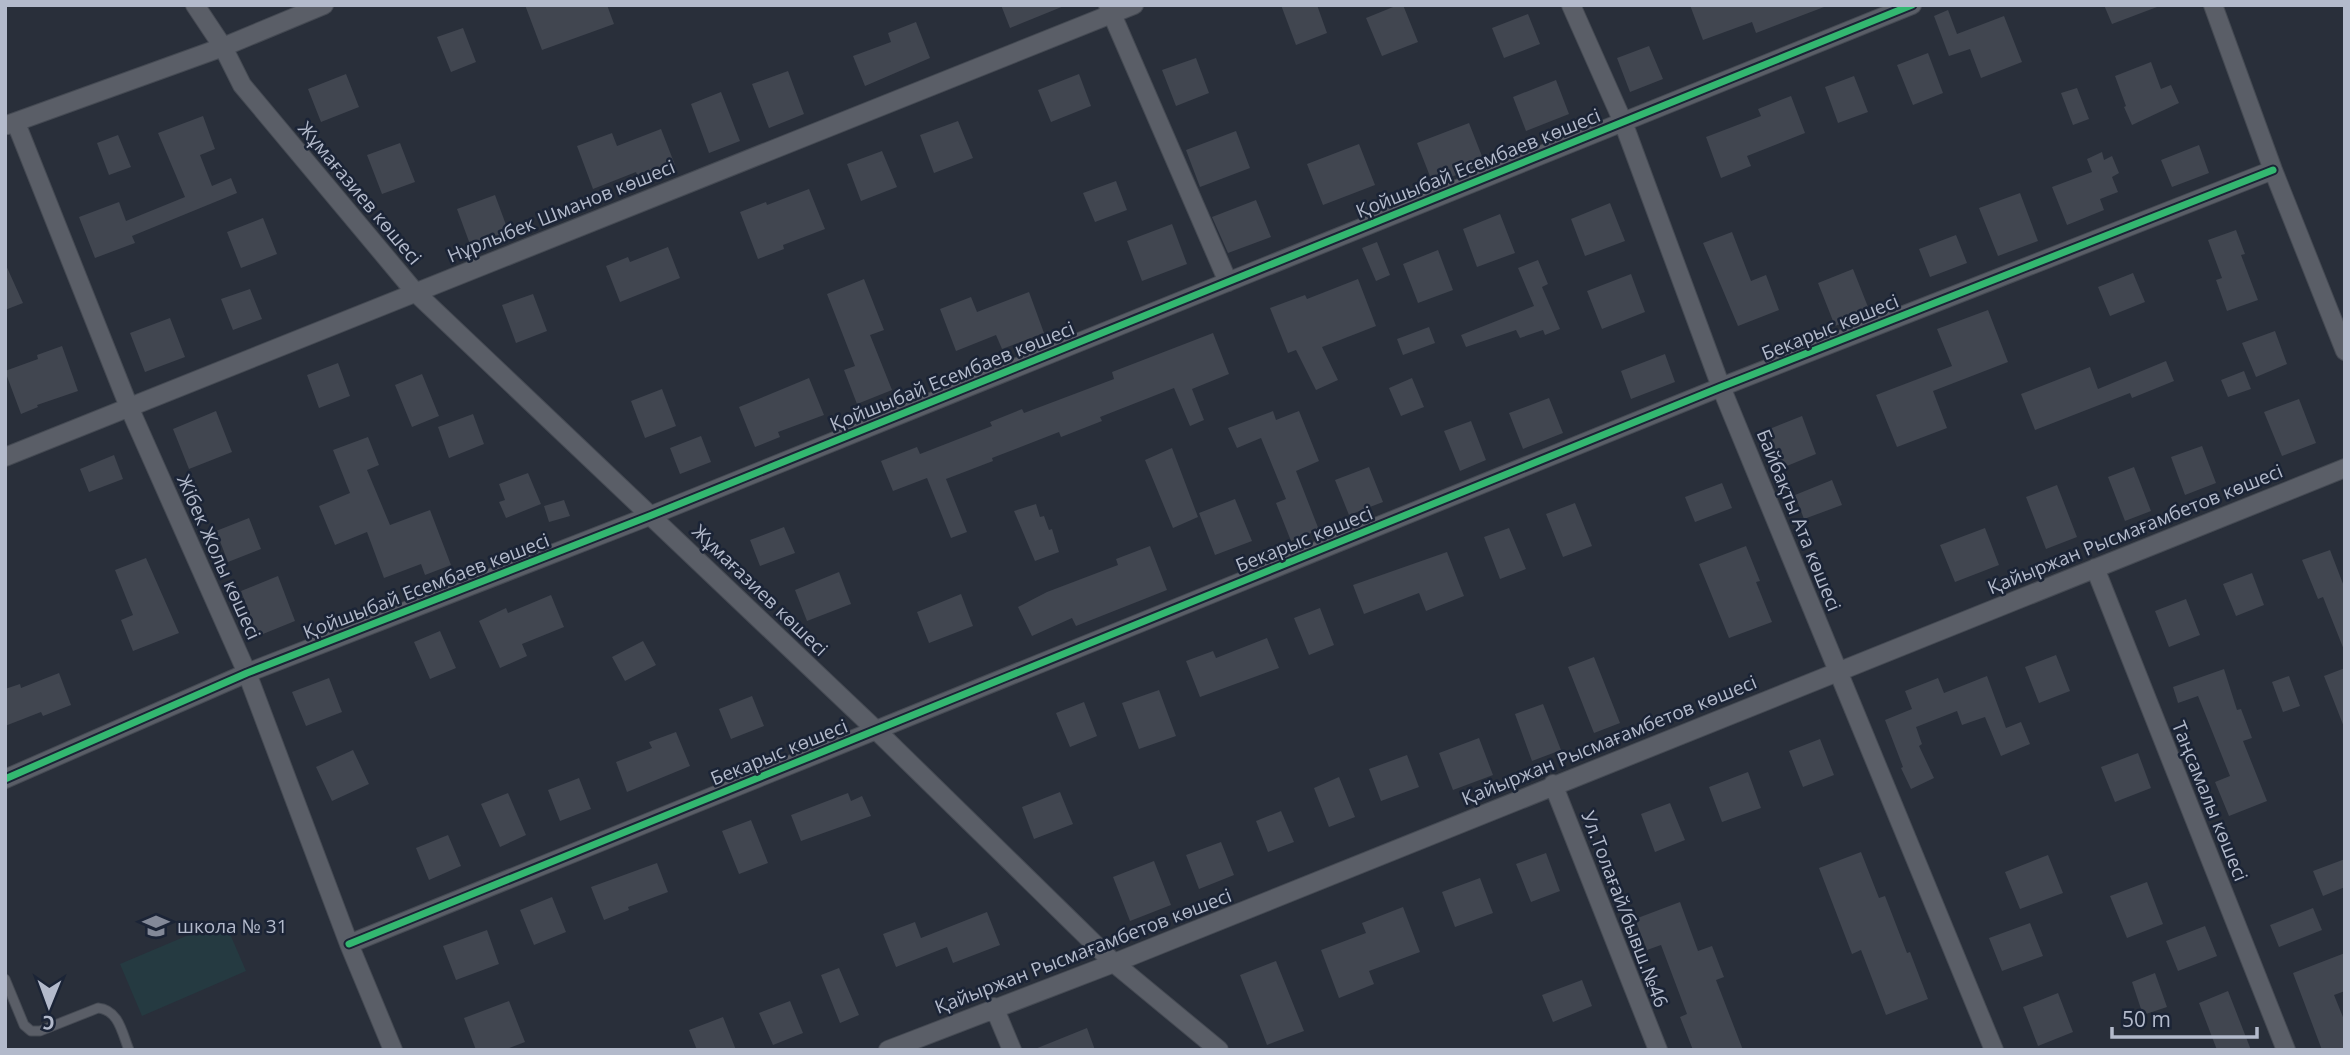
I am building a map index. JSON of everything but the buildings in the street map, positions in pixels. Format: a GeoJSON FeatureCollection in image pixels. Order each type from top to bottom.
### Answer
{"type":"FeatureCollection","features":[{"type":"Feature","properties":{"kind":"street","name":"Жұмағазиев көшесі"},"geometry":{"type":"LineString","coordinates":[[195,5],[223,47],[242,85],[415,292],[876,730],[1114,963],[1219,1050]]}},
{"type":"Feature","properties":{"kind":"street"},"geometry":{"type":"LineString","coordinates":[[11,124],[223,47],[324,5]]}},
{"type":"Feature","properties":{"kind":"street","name":"Нұрлыбек Шманов көшесі"},"geometry":{"type":"LineString","coordinates":[[5,457],[1110,10],[1134,5]]}},
{"type":"Feature","properties":{"kind":"street","name":"Байбақты Ата көшесі"},"geometry":{"type":"LineString","coordinates":[[1570,5],[1623,121],[1721,387],[1994,1050]]}},
{"type":"Feature","properties":{"kind":"street","name":"Қойшыбай Есембаев көшесі"},"geometry":{"type":"LineString","coordinates":[[5,779],[247,673],[652,515],[1912,5]]}},
{"type":"Feature","properties":{"kind":"street"},"geometry":{"type":"LineString","coordinates":[[2213,5],[2273,170],[2345,351]]}},
{"type":"Feature","properties":{"kind":"street"},"geometry":{"type":"LineString","coordinates":[[1110,10],[1228,282]]}},
{"type":"Feature","properties":{"kind":"street","name":"Жібек Жолы көшесі"},"geometry":{"type":"LineString","coordinates":[[11,124],[129,407],[247,673],[349,943],[393,1050]]}},
{"type":"Feature","properties":{"kind":"street","name":"Бекарыс көшесі"},"geometry":{"type":"LineString","coordinates":[[349,943],[1721,387],[2273,170]]}},
{"type":"Feature","properties":{"kind":"street","name":"Қайыржан Рысмағамбетов көшесі"},"geometry":{"type":"LineString","coordinates":[[888,1050],[1114,963],[1553,784],[2345,468]]}},
{"type":"Feature","properties":{"kind":"street","name":"Таңсамалы көшесі"},"geometry":{"type":"LineString","coordinates":[[2095,568],[2286,1050]]}},
{"type":"Feature","properties":{"kind":"street","name":"Ул.Толағай/бывш.№46"},"geometry":{"type":"LineString","coordinates":[[1553,784],[1658,1050]]}},
{"type":"Feature","properties":{"kind":"street"},"geometry":{"type":"LineString","coordinates":[[995,1007],[1012,1050]]}},
{"type":"Feature","properties":{"kind":"lane"},"geometry":{"type":"LineString","coordinates":[[5,979],[24,1025],[31,1031],[40,1031],[98,1008],[108,1009],[115,1015],[129,1050]]}},
{"type":"Feature","properties":{"kind":"shaded area"},"geometry":{"type":"Polygon","coordinates":[[[224,920],[246,971],[142,1016],[120,964],[224,920]]]}},
{"type":"Feature","properties":{"kind":"cycle path"},"geometry":{"type":"LineString","coordinates":[[5,779],[247,673],[652,515],[1912,5]]}},
{"type":"Feature","properties":{"kind":"cycle path"},"geometry":{"type":"LineString","coordinates":[[349,944],[1721,387],[2273,170]]}},
{"type":"Feature","properties":{"kind":"place","name":"школа № 31"},"geometry":{"type":"Point","coordinates":[156,926]}}]}
